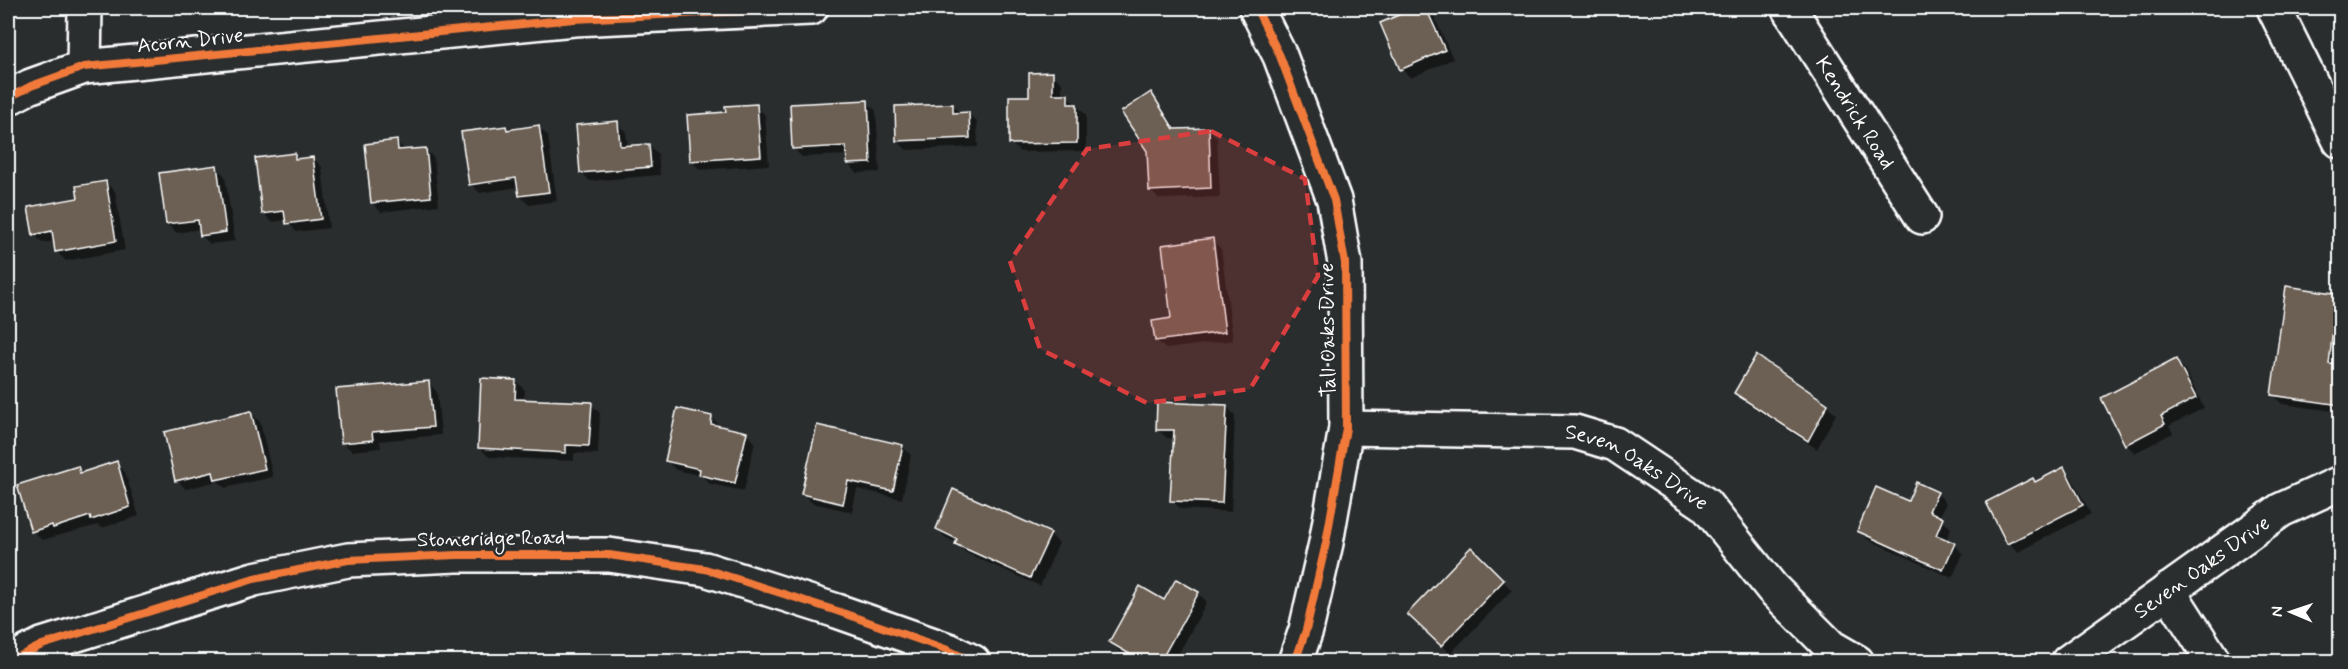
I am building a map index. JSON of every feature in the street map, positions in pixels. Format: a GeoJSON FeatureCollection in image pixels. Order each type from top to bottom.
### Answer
{"type":"FeatureCollection","features":[{"type":"Feature","properties":{"kind":"street"},"geometry":{"type":"LineString","coordinates":[[84,67],[85,8]]}},
{"type":"Feature","properties":{"kind":"street","name":"Acorn Drive"},"geometry":{"type":"LineString","coordinates":[[8,98],[31,86],[84,67],[574,13],[812,8]]}},
{"type":"Feature","properties":{"kind":"street","name":"Tall Oaks Drive"},"geometry":{"type":"LineString","coordinates":[[1256,8],[1280,56],[1334,200],[1346,263],[1346,428],[1326,543],[1306,630],[1295,662]]}},
{"type":"Feature","properties":{"kind":"street","name":"Kendrick Road"},"geometry":{"type":"LineString","coordinates":[[1790,8],[1922,217]]}},
{"type":"Feature","properties":{"kind":"street"},"geometry":{"type":"LineString","coordinates":[[2274,8],[2340,141]]}},
{"type":"Feature","properties":{"kind":"street","name":"Seven Oaks Drive"},"geometry":{"type":"LineString","coordinates":[[1346,428],[1575,432],[1615,444],[1705,504],[1772,588],[1831,647],[1857,662]]}},
{"type":"Feature","properties":{"kind":"street","name":"Seven Oaks Drive"},"geometry":{"type":"LineString","coordinates":[[2068,662],[2281,510],[2340,483]]}},
{"type":"Feature","properties":{"kind":"street","name":"Stoneridge Road"},"geometry":{"type":"LineString","coordinates":[[8,662],[42,645],[254,579],[348,560],[469,555],[609,555],[705,569],[837,611],[948,650],[973,662]]}},
{"type":"Feature","properties":{"kind":"street"},"geometry":{"type":"LineString","coordinates":[[2168,590],[2214,662]]}},
{"type":"Feature","properties":{"kind":"highlighted area"},"geometry":{"type":"Polygon","coordinates":[[[1211,131],[1305,179],[1318,276],[1250,389],[1147,403],[1040,349],[1010,261],[1087,149],[1211,131]]]}},
{"type":"Feature","properties":{"kind":"building"},"geometry":{"type":"Polygon","coordinates":[[[1415,8],[1426,8],[1445,50],[1400,70],[1380,23],[1415,8]]]}},
{"type":"Feature","properties":{"kind":"building"},"geometry":{"type":"Polygon","coordinates":[[[1053,72],[1053,94],[1068,94],[1068,104],[1077,104],[1077,143],[1009,144],[1009,96],[1029,96],[1029,73],[1053,72]]]}},
{"type":"Feature","properties":{"kind":"building"},"geometry":{"type":"Polygon","coordinates":[[[1151,92],[1174,129],[1209,128],[1211,188],[1149,191],[1147,151],[1121,112],[1151,92]]]}},
{"type":"Feature","properties":{"kind":"building"},"geometry":{"type":"Polygon","coordinates":[[[868,100],[871,163],[847,164],[846,146],[792,149],[790,104],[868,100]]]}},
{"type":"Feature","properties":{"kind":"building"},"geometry":{"type":"Polygon","coordinates":[[[757,104],[761,156],[690,161],[687,115],[726,112],[725,106],[757,104]]]}},
{"type":"Feature","properties":{"kind":"building"},"geometry":{"type":"Polygon","coordinates":[[[953,104],[953,113],[969,112],[970,138],[896,141],[895,106],[953,104]]]}},
{"type":"Feature","properties":{"kind":"building"},"geometry":{"type":"Polygon","coordinates":[[[618,121],[620,146],[649,144],[651,167],[580,173],[576,125],[618,121]]]}},
{"type":"Feature","properties":{"kind":"building"},"geometry":{"type":"Polygon","coordinates":[[[539,125],[549,192],[519,196],[516,178],[469,185],[461,132],[506,126],[507,130],[539,125]]]}},
{"type":"Feature","properties":{"kind":"building"},"geometry":{"type":"Polygon","coordinates":[[[397,140],[398,150],[426,148],[431,197],[371,203],[365,144],[397,140]]]}},
{"type":"Feature","properties":{"kind":"building"},"geometry":{"type":"Polygon","coordinates":[[[295,153],[295,159],[313,157],[321,219],[286,224],[284,211],[262,214],[255,158],[295,153]]]}},
{"type":"Feature","properties":{"kind":"building"},"geometry":{"type":"Polygon","coordinates":[[[217,165],[226,232],[200,236],[198,220],[166,224],[159,173],[217,165]]]}},
{"type":"Feature","properties":{"kind":"building"},"geometry":{"type":"Polygon","coordinates":[[[106,181],[116,241],[55,252],[52,231],[33,235],[28,207],[78,198],[76,186],[106,181]]]}},
{"type":"Feature","properties":{"kind":"building"},"geometry":{"type":"Polygon","coordinates":[[[1213,238],[1225,332],[1155,341],[1152,321],[1171,318],[1162,245],[1213,238]]]}},
{"type":"Feature","properties":{"kind":"building"},"geometry":{"type":"Polygon","coordinates":[[[2286,286],[2340,294],[2340,330],[2333,329],[2329,364],[2340,365],[2340,405],[2271,395],[2286,286]]]}},
{"type":"Feature","properties":{"kind":"building"},"geometry":{"type":"Polygon","coordinates":[[[1756,355],[1828,404],[1808,441],[1734,393],[1756,355]]]}},
{"type":"Feature","properties":{"kind":"building"},"geometry":{"type":"Polygon","coordinates":[[[2176,359],[2196,398],[2161,416],[2165,424],[2125,445],[2101,398],[2176,359]]]}},
{"type":"Feature","properties":{"kind":"building"},"geometry":{"type":"Polygon","coordinates":[[[481,378],[516,380],[515,399],[592,402],[589,446],[566,445],[566,453],[478,448],[481,378]]]}},
{"type":"Feature","properties":{"kind":"building"},"geometry":{"type":"Polygon","coordinates":[[[429,381],[433,427],[372,432],[373,440],[341,443],[336,389],[429,381]]]}},
{"type":"Feature","properties":{"kind":"building"},"geometry":{"type":"Polygon","coordinates":[[[1157,402],[1227,405],[1222,503],[1170,501],[1174,430],[1156,430],[1157,402]]]}},
{"type":"Feature","properties":{"kind":"building"},"geometry":{"type":"Polygon","coordinates":[[[677,408],[712,416],[711,424],[747,432],[735,483],[699,475],[700,469],[665,461],[677,408]]]}},
{"type":"Feature","properties":{"kind":"building"},"geometry":{"type":"Polygon","coordinates":[[[251,411],[265,469],[215,480],[213,472],[175,481],[164,432],[251,411]]]}},
{"type":"Feature","properties":{"kind":"building"},"geometry":{"type":"Polygon","coordinates":[[[817,425],[903,445],[893,491],[848,481],[843,504],[801,494],[817,425]]]}},
{"type":"Feature","properties":{"kind":"building"},"geometry":{"type":"Polygon","coordinates":[[[117,461],[130,507],[91,520],[90,516],[53,528],[52,525],[31,532],[17,485],[78,466],[80,473],[117,461]]]}},
{"type":"Feature","properties":{"kind":"building"},"geometry":{"type":"Polygon","coordinates":[[[2064,467],[2083,505],[2007,544],[1986,502],[2033,478],[2035,482],[2064,467]]]}},
{"type":"Feature","properties":{"kind":"building"},"geometry":{"type":"Polygon","coordinates":[[[1916,482],[1938,492],[1929,511],[1943,518],[1936,535],[1955,543],[1943,570],[1857,531],[1876,487],[1908,501],[1916,482]]]}},
{"type":"Feature","properties":{"kind":"building"},"geometry":{"type":"Polygon","coordinates":[[[953,489],[1051,533],[1030,578],[955,544],[957,539],[936,529],[953,489]]]}},
{"type":"Feature","properties":{"kind":"building"},"geometry":{"type":"Polygon","coordinates":[[[1471,547],[1504,580],[1441,646],[1407,614],[1471,547]]]}},
{"type":"Feature","properties":{"kind":"building"},"geometry":{"type":"Polygon","coordinates":[[[1176,579],[1199,592],[1160,662],[1143,662],[1109,642],[1140,586],[1164,600],[1176,579]]]}},
{"type":"Feature","properties":{"kind":"cycle path"},"geometry":{"type":"LineString","coordinates":[[8,98],[31,86],[84,67],[574,19],[811,8]]}},
{"type":"Feature","properties":{"kind":"cycle path"},"geometry":{"type":"LineString","coordinates":[[1256,8],[1280,56],[1334,200],[1345,263],[1346,428],[1326,543],[1306,630],[1295,662]]}},
{"type":"Feature","properties":{"kind":"cycle path"},"geometry":{"type":"LineString","coordinates":[[8,662],[42,645],[254,579],[348,560],[457,555],[609,555],[705,569],[837,611],[948,650],[973,662]]}}]}
